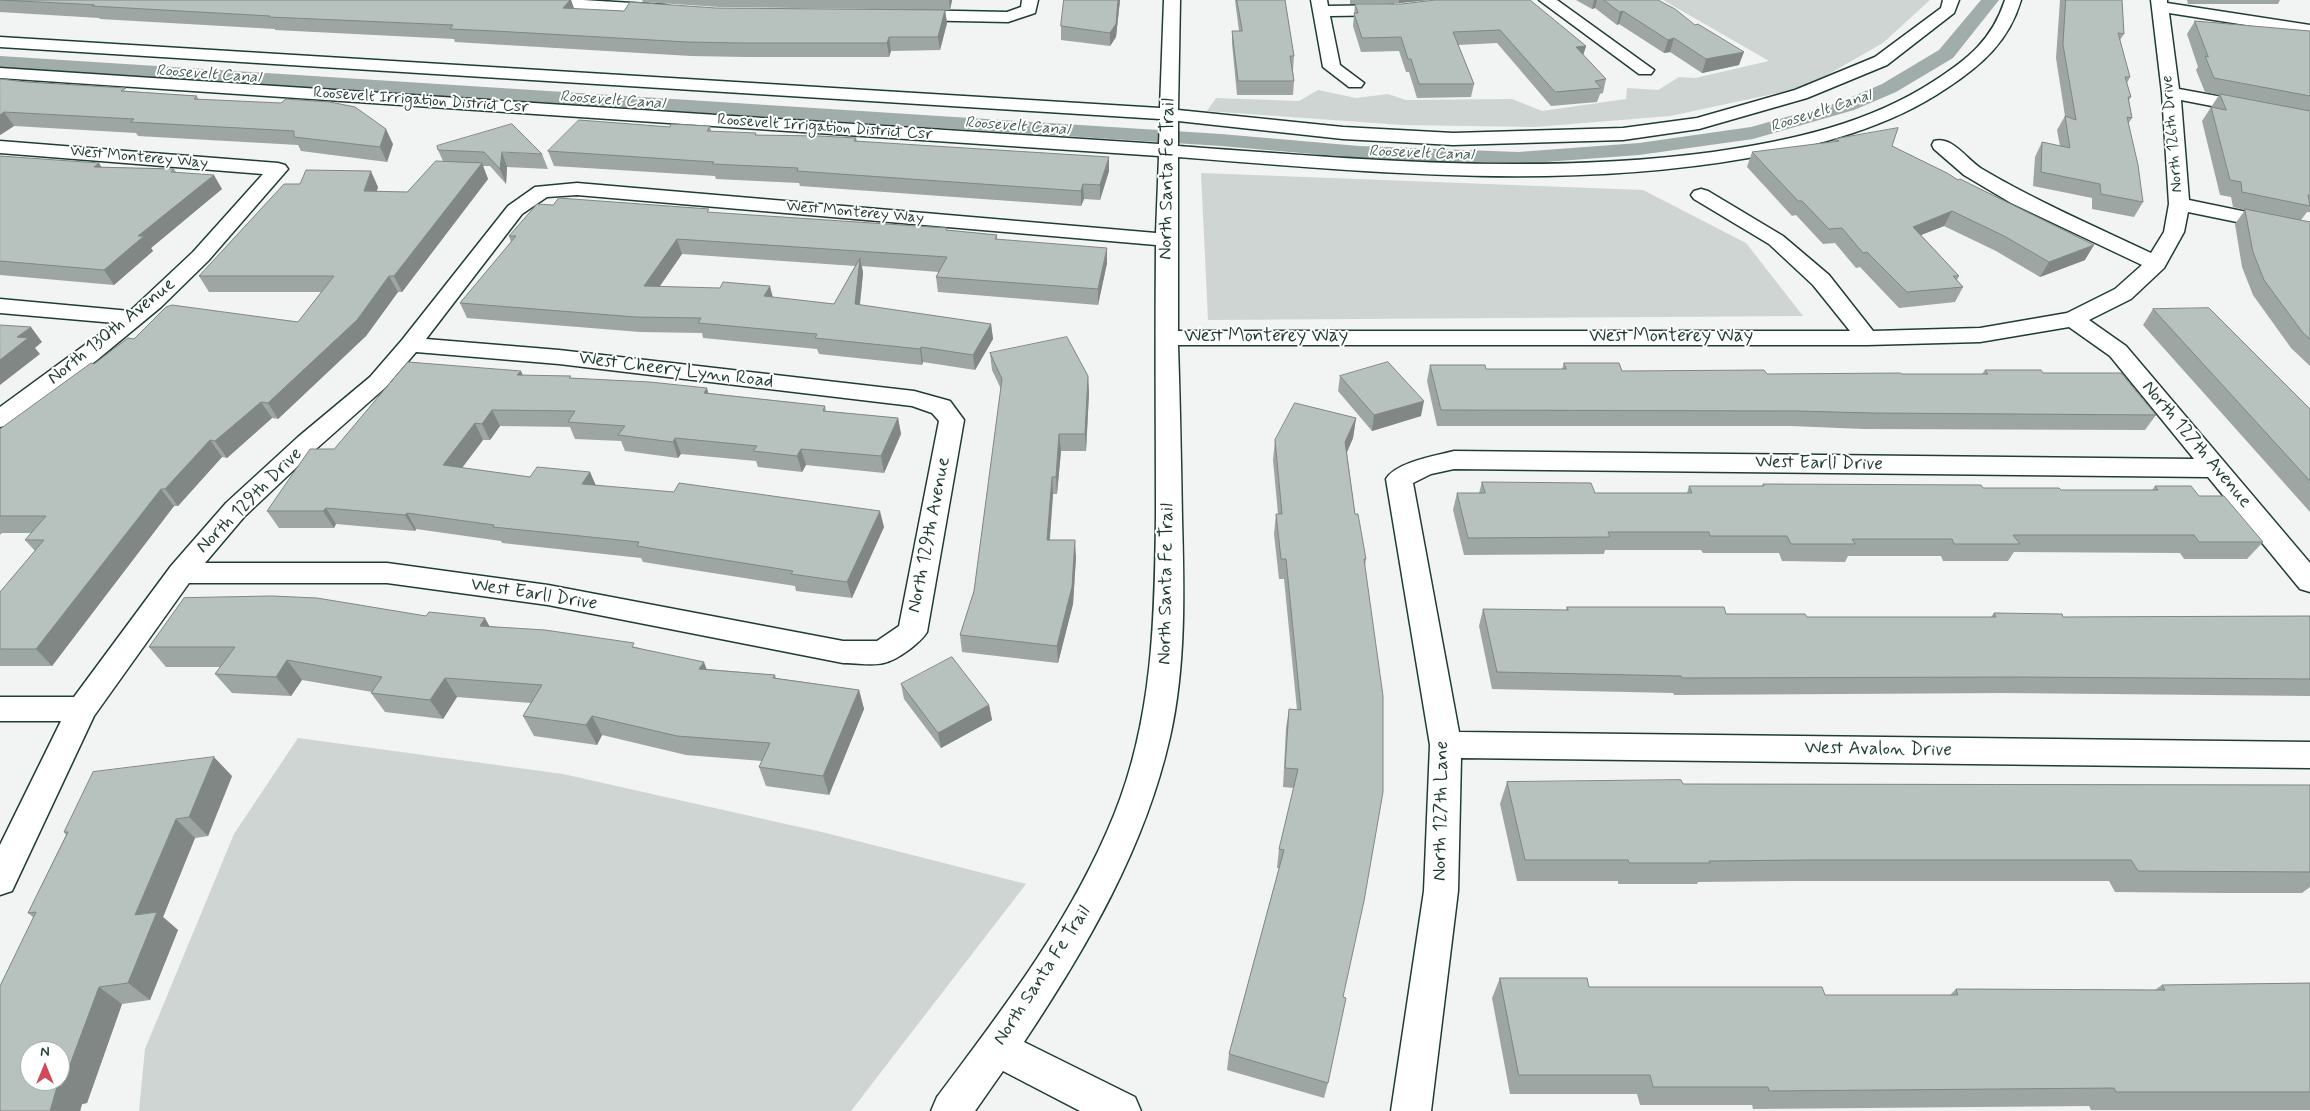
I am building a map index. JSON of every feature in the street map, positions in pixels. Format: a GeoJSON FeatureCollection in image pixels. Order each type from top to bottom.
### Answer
{"type":"FeatureCollection","features":[{"type":"Feature","properties":{"kind":"street"},"geometry":{"type":"LineString","coordinates":[[506,0],[619,3],[682,11]]}},
{"type":"Feature","properties":{"kind":"street"},"geometry":{"type":"LineString","coordinates":[[889,15],[1008,16],[1029,10],[1030,0]]}},
{"type":"Feature","properties":{"kind":"street","name":"North Santa Fe Trail"},"geometry":{"type":"LineString","coordinates":[[951,1111],[1046,976],[1095,896],[1125,832],[1147,766],[1162,705],[1171,595],[1166,338],[1172,0]]}},
{"type":"Feature","properties":{"kind":"street"},"geometry":{"type":"LineString","coordinates":[[1547,0],[1645,70]]}},
{"type":"Feature","properties":{"kind":"street","name":"Roosevelt Irrigation District Csr"},"geometry":{"type":"LineString","coordinates":[[0,74],[1169,132],[1343,133],[1453,139],[1623,134],[1699,123],[1801,94],[1881,61],[1948,10],[1951,0]]}},
{"type":"Feature","properties":{"kind":"street","name":"Roosevelt Irrigation District Csr"},"geometry":{"type":"LineString","coordinates":[[0,42],[1169,132],[1409,169],[1526,172],[1572,171],[1730,155],[1812,139],[1856,126],[1900,109],[1936,90],[1985,52],[2002,30],[2012,0]]}},
{"type":"Feature","properties":{"kind":"street"},"geometry":{"type":"LineString","coordinates":[[2161,3],[2310,30]]}},
{"type":"Feature","properties":{"kind":"street","name":"North 126th Drive"},"geometry":{"type":"LineString","coordinates":[[2156,263],[2174,232],[2179,204],[2171,93],[2161,3]]}},
{"type":"Feature","properties":{"kind":"street"},"geometry":{"type":"LineString","coordinates":[[1356,83],[1332,67],[1320,6],[1409,9]]}},
{"type":"Feature","properties":{"kind":"street"},"geometry":{"type":"LineString","coordinates":[[2171,93],[2310,119]]}},
{"type":"Feature","properties":{"kind":"street"},"geometry":{"type":"LineString","coordinates":[[1941,145],[1971,171],[2018,199],[2156,263]]}},
{"type":"Feature","properties":{"kind":"street","name":"West Monterey Way"},"geometry":{"type":"LineString","coordinates":[[0,147],[278,169]]}},
{"type":"Feature","properties":{"kind":"street","name":"North 130th Avenue"},"geometry":{"type":"LineString","coordinates":[[0,419],[67,371],[135,318],[174,284],[278,169]]}},
{"type":"Feature","properties":{"kind":"street","name":"West Monterey Way"},"geometry":{"type":"LineString","coordinates":[[542,191],[577,189],[1167,240]]}},
{"type":"Feature","properties":{"kind":"street","name":"North 129th Drive"},"geometry":{"type":"LineString","coordinates":[[0,880],[82,709],[181,573],[235,510],[307,443],[378,382],[410,345],[515,210],[542,191]]}},
{"type":"Feature","properties":{"kind":"street"},"geometry":{"type":"LineString","coordinates":[[1701,195],[1776,240],[1821,280],[1867,338]]}},
{"type":"Feature","properties":{"kind":"street"},"geometry":{"type":"LineString","coordinates":[[2179,204],[2310,231]]}},
{"type":"Feature","properties":{"kind":"street","name":"West Monterey Way"},"geometry":{"type":"LineString","coordinates":[[1166,338],[1867,338],[1980,335],[2073,319],[2123,294],[2156,263]]}},
{"type":"Feature","properties":{"kind":"street"},"geometry":{"type":"LineString","coordinates":[[0,306],[135,318]]}},
{"type":"Feature","properties":{"kind":"street","name":"North 127th Avenue"},"geometry":{"type":"LineString","coordinates":[[2073,319],[2118,351],[2310,582]]}},
{"type":"Feature","properties":{"kind":"street","name":"West Cheery Lynn Road"},"geometry":{"type":"LineString","coordinates":[[410,345],[558,356],[914,399],[941,407]]}},
{"type":"Feature","properties":{"kind":"street","name":"North 129th Avenue"},"geometry":{"type":"LineString","coordinates":[[883,653],[912,632],[952,420],[941,407]]}},
{"type":"Feature","properties":{"kind":"street","name":"West Earll Drive"},"geometry":{"type":"LineString","coordinates":[[1423,468],[1454,460],[2215,468]]}},
{"type":"Feature","properties":{"kind":"street","name":"North 127th Lane"},"geometry":{"type":"LineString","coordinates":[[1411,1111],[1441,891],[1446,744],[1399,479],[1423,468]]}},
{"type":"Feature","properties":{"kind":"street","name":"West Earll Drive"},"geometry":{"type":"LineString","coordinates":[[181,573],[388,573],[548,595],[843,652],[883,653]]}},
{"type":"Feature","properties":{"kind":"street"},"geometry":{"type":"LineString","coordinates":[[0,709],[82,709]]}},
{"type":"Feature","properties":{"kind":"street","name":"West Avalon Drive"},"geometry":{"type":"LineString","coordinates":[[1446,744],[2310,754]]}},
{"type":"Feature","properties":{"kind":"street"},"geometry":{"type":"LineString","coordinates":[[997,1048],[1121,1111]]}},
{"type":"Feature","properties":{"kind":"shaded area"},"geometry":{"type":"Polygon","coordinates":[[[1663,0],[1930,0],[1883,43],[1806,87],[1670,116],[1535,127],[1402,125],[1207,111],[1216,98],[1299,101],[1318,90],[1356,98],[1388,94],[1406,100],[1512,99],[1542,111],[1626,99],[1627,88],[1658,90],[1679,77],[1695,78],[1769,61],[1663,0]]]}},
{"type":"Feature","properties":{"kind":"shaded area"},"geometry":{"type":"Polygon","coordinates":[[[1201,173],[1643,190],[1746,243],[1803,316],[1208,320],[1201,173]]]}},
{"type":"Feature","properties":{"kind":"shaded area"},"geometry":{"type":"Polygon","coordinates":[[[298,738],[563,774],[826,833],[1026,884],[851,1111],[139,1111],[145,1049],[234,834],[298,738]]]}},
{"type":"Feature","properties":{"kind":"building"},"geometry":{"type":"Polygon","coordinates":[[[1,0],[570,0],[563,8],[624,11],[630,2],[716,8],[945,10],[938,37],[889,37],[887,43],[742,43],[687,42],[450,29],[453,25],[269,17],[1,0]]]}},
{"type":"Feature","properties":{"kind":"building"},"geometry":{"type":"Polygon","coordinates":[[[1064,0],[1118,0],[1116,24],[1110,33],[1061,26],[1064,0]]]}},
{"type":"Feature","properties":{"kind":"building"},"geometry":{"type":"Polygon","coordinates":[[[1237,0],[1285,0],[1294,56],[1290,56],[1294,81],[1238,81],[1232,31],[1242,31],[1237,0]]]}},
{"type":"Feature","properties":{"kind":"building"},"geometry":{"type":"Polygon","coordinates":[[[1436,0],[1530,0],[1586,46],[1576,47],[1606,79],[1595,81],[1601,88],[1555,92],[1500,30],[1453,32],[1474,84],[1419,84],[1401,37],[1362,38],[1354,13],[1358,13],[1355,4],[1401,4],[1436,0]]]}},
{"type":"Feature","properties":{"kind":"building"},"geometry":{"type":"Polygon","coordinates":[[[1604,0],[1658,0],[1675,9],[1695,25],[1698,24],[1744,52],[1706,59],[1674,38],[1668,40],[1623,11],[1620,12],[1604,0]]]}},
{"type":"Feature","properties":{"kind":"building"},"geometry":{"type":"Polygon","coordinates":[[[2066,0],[2122,0],[2124,34],[2118,33],[2130,77],[2125,77],[2131,97],[2128,97],[2132,118],[2127,117],[2138,165],[2143,202],[2101,194],[2100,184],[2041,172],[2042,142],[2070,148],[2065,116],[2076,120],[2063,45],[2066,0]]]}},
{"type":"Feature","properties":{"kind":"building"},"geometry":{"type":"Polygon","coordinates":[[[2195,21],[2310,31],[2310,96],[2214,78],[2205,56],[2208,57],[2195,21]]]}},
{"type":"Feature","properties":{"kind":"building"},"geometry":{"type":"Polygon","coordinates":[[[0,79],[126,88],[121,91],[197,96],[194,99],[281,103],[286,99],[330,102],[355,107],[386,129],[380,147],[294,137],[294,131],[130,122],[134,119],[4,112],[0,115],[0,79]]]}},
{"type":"Feature","properties":{"kind":"building"},"geometry":{"type":"Polygon","coordinates":[[[2220,94],[2310,111],[2310,195],[2308,195],[2310,206],[2242,192],[2241,182],[2230,180],[2211,107],[2226,110],[2220,94]]]}},
{"type":"Feature","properties":{"kind":"building"},"geometry":{"type":"Polygon","coordinates":[[[579,120],[670,127],[671,124],[710,126],[707,131],[756,133],[755,135],[856,138],[854,141],[1109,157],[1100,185],[1083,184],[1081,191],[797,171],[798,168],[712,164],[714,162],[548,151],[579,120]]]}},
{"type":"Feature","properties":{"kind":"building"},"geometry":{"type":"Polygon","coordinates":[[[512,124],[542,154],[502,152],[500,169],[484,152],[438,150],[437,146],[512,124]]]}},
{"type":"Feature","properties":{"kind":"building"},"geometry":{"type":"Polygon","coordinates":[[[1898,128],[1892,146],[2094,245],[2049,262],[2004,236],[1952,211],[1913,227],[1959,276],[1953,276],[1963,287],[1907,292],[1867,252],[1863,253],[1842,228],[1829,229],[1802,201],[1798,201],[1752,152],[1839,141],[1835,139],[1898,128]]]}},
{"type":"Feature","properties":{"kind":"building"},"geometry":{"type":"Polygon","coordinates":[[[0,156],[99,163],[94,167],[174,169],[171,172],[214,175],[138,236],[144,236],[104,270],[0,261],[0,156]]]}},
{"type":"Feature","properties":{"kind":"building"},"geometry":{"type":"Polygon","coordinates":[[[436,161],[482,163],[394,276],[389,276],[357,320],[268,403],[261,402],[215,441],[210,440],[165,489],[161,489],[36,649],[0,649],[0,592],[44,540],[25,540],[46,516],[0,516],[0,429],[128,338],[134,339],[166,307],[172,305],[298,322],[334,276],[199,276],[284,184],[300,184],[306,170],[371,171],[364,191],[407,192],[436,161]]]}},
{"type":"Feature","properties":{"kind":"building"},"geometry":{"type":"Polygon","coordinates":[[[559,198],[709,209],[707,212],[947,228],[946,230],[997,235],[995,239],[1107,248],[1098,289],[936,277],[947,257],[677,239],[644,286],[720,288],[723,282],[770,286],[764,296],[834,304],[860,258],[855,304],[991,324],[973,355],[921,347],[920,349],[815,338],[817,334],[698,323],[701,318],[635,317],[460,303],[516,236],[509,236],[537,204],[553,205],[559,198]]]}},
{"type":"Feature","properties":{"kind":"building"},"geometry":{"type":"Polygon","coordinates":[[[2245,209],[2310,222],[2310,339],[2303,333],[2264,280],[2253,252],[2245,209]]]}},
{"type":"Feature","properties":{"kind":"building"},"geometry":{"type":"Polygon","coordinates":[[[2209,308],[2310,409],[2310,481],[2153,309],[2209,308]]]}},
{"type":"Feature","properties":{"kind":"building"},"geometry":{"type":"Polygon","coordinates":[[[0,325],[31,327],[17,337],[28,338],[0,360],[0,325]]]}},
{"type":"Feature","properties":{"kind":"building"},"geometry":{"type":"Polygon","coordinates":[[[1067,337],[1088,376],[1085,434],[1059,434],[1056,477],[1052,477],[1047,540],[1075,540],[1072,587],[1057,646],[960,635],[974,591],[1002,379],[990,353],[1067,337]]]}},
{"type":"Feature","properties":{"kind":"building"},"geometry":{"type":"Polygon","coordinates":[[[408,362],[521,371],[517,375],[571,376],[569,378],[650,382],[707,388],[704,393],[825,406],[823,411],[898,418],[881,456],[801,449],[797,456],[753,451],[757,446],[675,438],[673,442],[618,435],[625,426],[568,422],[575,411],[492,410],[482,424],[475,423],[443,465],[530,477],[537,467],[590,472],[582,484],[674,492],[679,483],[880,511],[847,582],[791,574],[793,571],[637,546],[639,542],[493,527],[494,525],[407,513],[405,515],[326,508],[323,511],[267,511],[310,449],[334,449],[408,362]]]}},
{"type":"Feature","properties":{"kind":"building"},"geometry":{"type":"Polygon","coordinates":[[[1388,362],[1424,401],[1374,415],[1340,376],[1388,362]]]}},
{"type":"Feature","properties":{"kind":"building"},"geometry":{"type":"Polygon","coordinates":[[[1564,363],[1619,363],[1622,371],[1764,370],[1767,374],[1988,374],[1985,370],[2041,370],[2043,373],[2121,373],[2156,415],[1441,410],[1430,365],[1485,365],[1486,369],[1566,369],[1564,363]]]}},
{"type":"Feature","properties":{"kind":"building"},"geometry":{"type":"Polygon","coordinates":[[[1295,403],[1356,418],[1345,442],[1355,514],[1358,514],[1366,559],[1364,559],[1383,696],[1383,792],[1364,901],[1343,997],[1346,998],[1328,1083],[1229,1054],[1284,850],[1279,849],[1298,769],[1285,768],[1289,709],[1301,710],[1286,559],[1281,559],[1276,514],[1282,514],[1275,440],[1295,403]]]}},
{"type":"Feature","properties":{"kind":"building"},"geometry":{"type":"Polygon","coordinates":[[[1482,482],[1591,483],[1595,493],[1692,493],[1689,486],[1764,486],[1763,484],[1981,485],[1983,488],[2059,488],[2061,490],[2158,490],[2155,486],[2191,486],[2199,496],[2224,496],[2263,542],[2199,542],[2194,535],[2013,535],[2020,544],[1954,544],[1952,539],[1852,539],[1855,544],[1791,544],[1787,536],[1710,536],[1709,532],[1608,532],[1610,537],[1468,538],[1457,493],[1485,493],[1482,482]]]}},
{"type":"Feature","properties":{"kind":"building"},"geometry":{"type":"Polygon","coordinates":[[[272,596],[317,598],[426,616],[429,612],[485,618],[480,626],[545,630],[634,643],[632,647],[704,662],[699,669],[775,675],[773,678],[859,690],[823,776],[759,767],[770,743],[677,736],[592,716],[586,725],[523,716],[542,685],[445,678],[430,700],[371,693],[382,677],[287,660],[276,677],[215,674],[235,647],[149,647],[184,598],[272,596]]]}},
{"type":"Feature","properties":{"kind":"building"},"geometry":{"type":"Polygon","coordinates":[[[1567,607],[1724,607],[1726,614],[1805,614],[1807,617],[1996,617],[1994,613],[2062,614],[2063,617],[2310,616],[2310,679],[2018,677],[1682,678],[1681,676],[1497,672],[1483,609],[1568,610],[1567,607]]]}},
{"type":"Feature","properties":{"kind":"building"},"geometry":{"type":"Polygon","coordinates":[[[952,657],[989,705],[938,733],[901,684],[952,657]]]}},
{"type":"Feature","properties":{"kind":"building"},"geometry":{"type":"Polygon","coordinates":[[[214,757],[189,817],[176,819],[135,915],[157,912],[128,983],[99,987],[70,1065],[70,1041],[20,1041],[20,1091],[56,1091],[50,1111],[0,1111],[0,986],[36,912],[28,913],[68,832],[64,832],[93,772],[214,757]]]}},
{"type":"Feature","properties":{"kind":"building"},"geometry":{"type":"Polygon","coordinates":[[[1681,780],[1683,784],[2310,785],[2310,872],[2138,871],[2131,860],[1809,860],[1629,863],[1628,860],[1525,860],[1507,782],[1681,780]]]}},
{"type":"Feature","properties":{"kind":"building"},"geometry":{"type":"Polygon","coordinates":[[[1500,978],[1587,978],[1589,987],[1822,987],[1825,995],[1958,995],[1956,989],[2165,990],[2162,985],[2310,983],[2310,1092],[2116,1092],[2114,1088],[1769,1091],[1768,1087],[1653,1087],[1650,1075],[1519,1075],[1500,978]]]}},
{"type":"Feature","properties":{"kind":"waterway","name":"Roosevelt Canal"},"geometry":{"type":"LineString","coordinates":[[0,62],[1221,140],[1359,152],[1518,158],[1639,149],[1753,133],[1847,106],[1889,88],[1946,54],[1990,0]]}}]}
